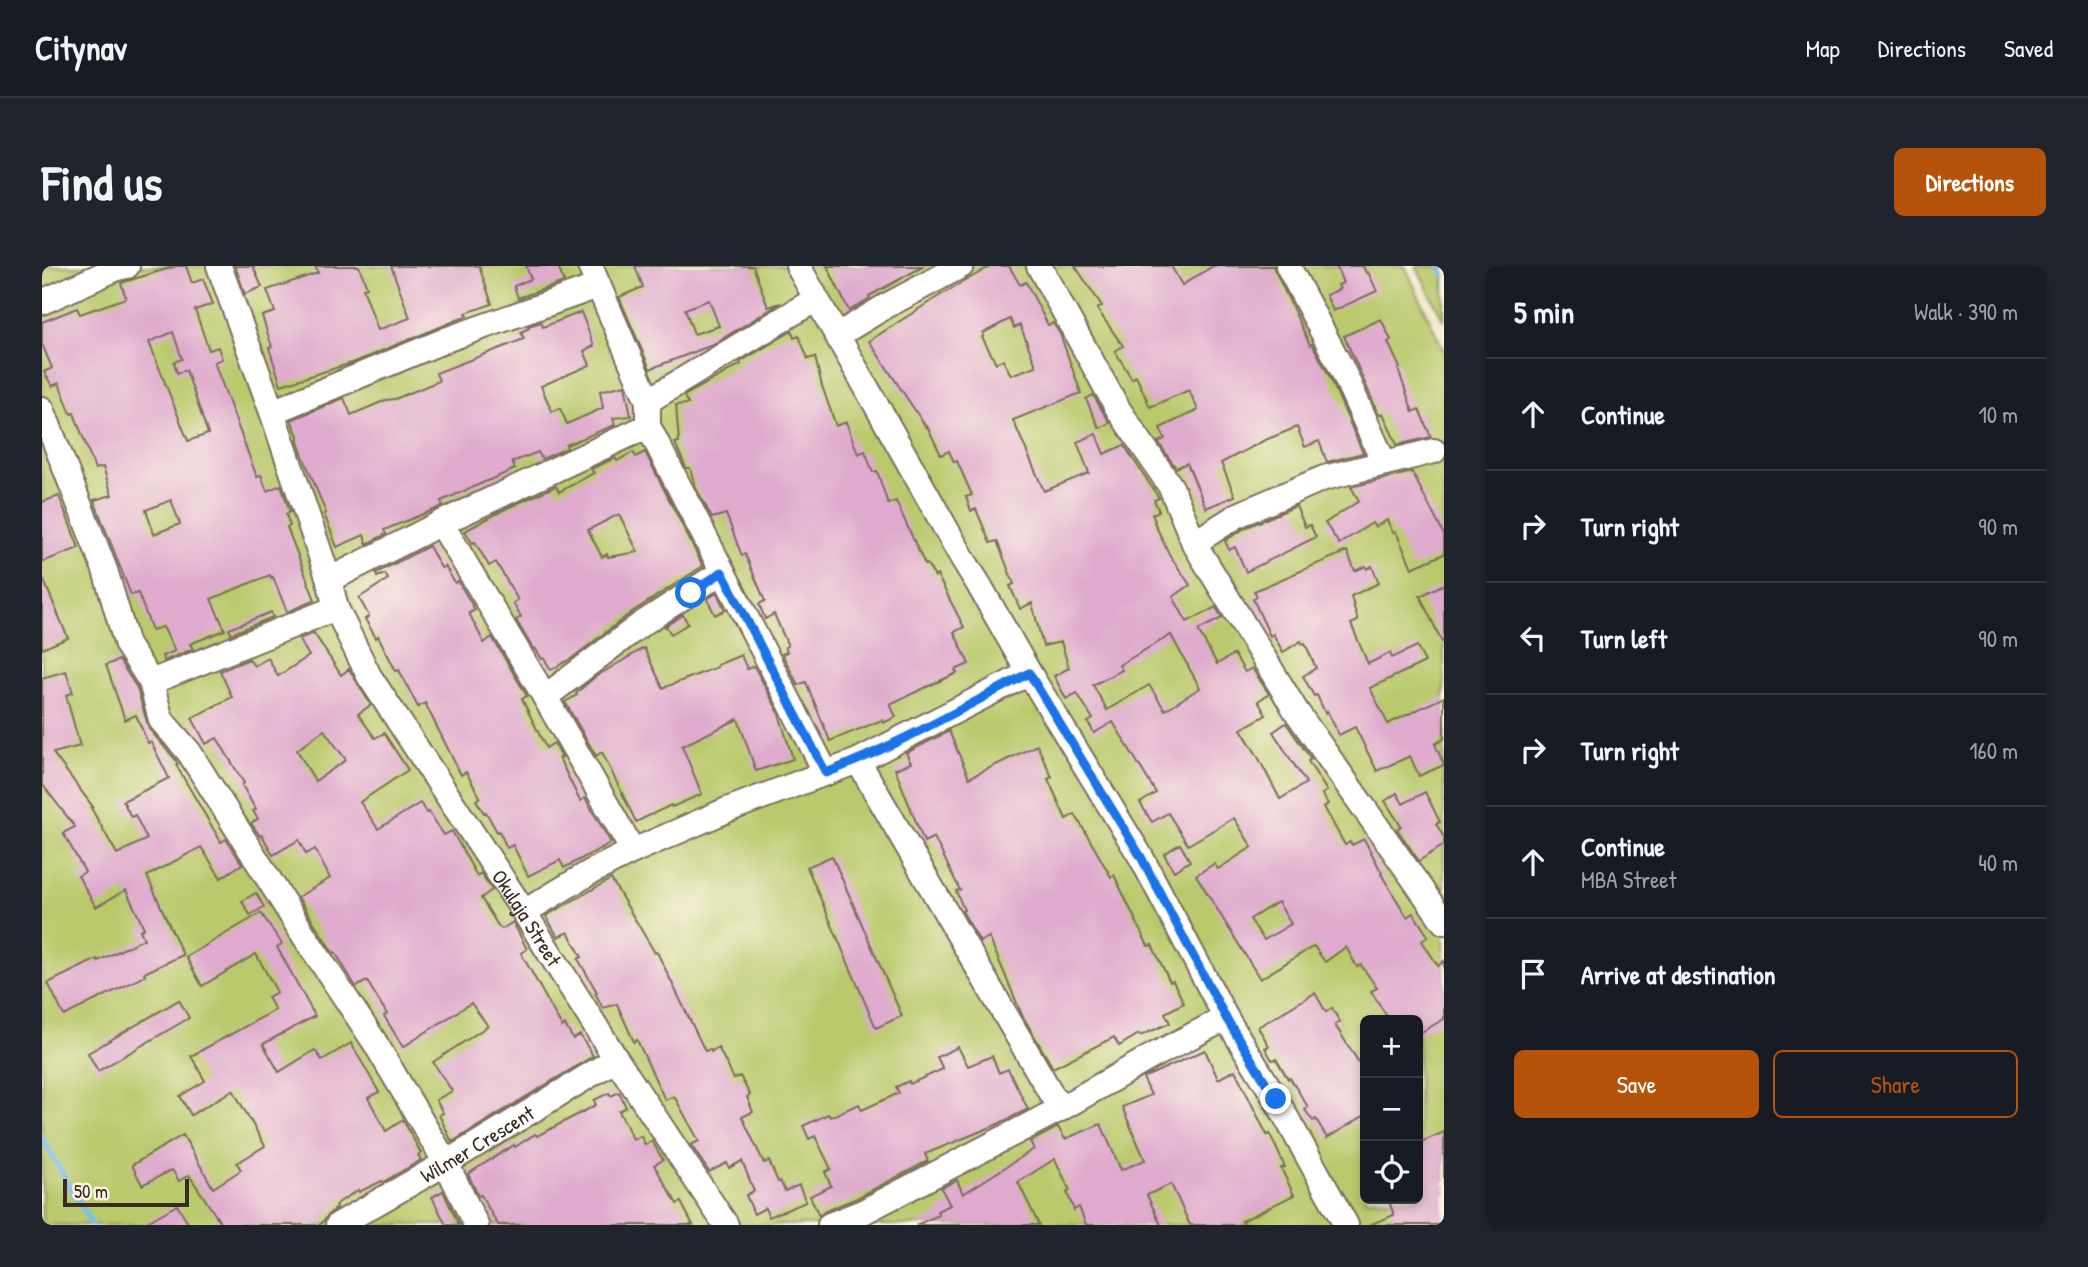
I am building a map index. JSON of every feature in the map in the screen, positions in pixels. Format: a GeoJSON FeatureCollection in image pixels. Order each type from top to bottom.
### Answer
{"type":"FeatureCollection","features":[{"type":"Feature","properties":{"kind":"street"},"geometry":{"type":"LineString","coordinates":[[42,302],[127,266]]}},
{"type":"Feature","properties":{"kind":"street","name":"Okulaja Street"},"geometry":{"type":"LineString","coordinates":[[219,266],[272,412],[336,608],[369,676],[726,1225]]}},
{"type":"Feature","properties":{"kind":"street"},"geometry":{"type":"LineString","coordinates":[[798,266],[962,559],[1141,857],[1226,1018],[1276,1099],[1346,1225]]}},
{"type":"Feature","properties":{"kind":"street"},"geometry":{"type":"LineString","coordinates":[[838,335],[961,266]]}},
{"type":"Feature","properties":{"kind":"street"},"geometry":{"type":"LineString","coordinates":[[1039,266],[1118,409],[1171,487],[1194,544],[1296,711],[1444,922]]}},
{"type":"Feature","properties":{"kind":"street"},"geometry":{"type":"LineString","coordinates":[[1288,266],[1342,369],[1384,463]]}},
{"type":"Feature","properties":{"kind":"street"},"geometry":{"type":"LineString","coordinates":[[272,412],[594,276],[648,413],[722,572],[826,773]]}},
{"type":"Feature","properties":{"kind":"street"},"geometry":{"type":"LineString","coordinates":[[329,580],[648,413],[816,299]]}},
{"type":"Feature","properties":{"kind":"street"},"geometry":{"type":"LineString","coordinates":[[42,409],[105,570],[127,645],[151,682],[161,720],[189,752],[374,1041],[446,1163],[476,1225]]}},
{"type":"Feature","properties":{"kind":"street"},"geometry":{"type":"LineString","coordinates":[[1194,544],[1238,515],[1324,478],[1434,451]]}},
{"type":"Feature","properties":{"kind":"street"},"geometry":{"type":"LineString","coordinates":[[441,523],[633,851]]}},
{"type":"Feature","properties":{"kind":"street"},"geometry":{"type":"LineString","coordinates":[[545,697],[640,625],[722,572]]}},
{"type":"Feature","properties":{"kind":"street"},"geometry":{"type":"LineString","coordinates":[[151,682],[336,608]]}},
{"type":"Feature","properties":{"kind":"street"},"geometry":{"type":"LineString","coordinates":[[524,912],[589,873],[633,851],[727,810],[858,761],[1029,673]]}},
{"type":"Feature","properties":{"kind":"street"},"geometry":{"type":"LineString","coordinates":[[858,761],[1060,1109]]}},
{"type":"Feature","properties":{"kind":"street"},"geometry":{"type":"LineString","coordinates":[[830,1225],[863,1212],[1226,1018]]}},
{"type":"Feature","properties":{"kind":"street","name":"Wilmer Crescent"},"geometry":{"type":"LineString","coordinates":[[338,1225],[446,1163],[616,1059]]}},
{"type":"Feature","properties":{"kind":"green space"},"geometry":{"type":"Polygon","coordinates":[[[42,266],[1405,266],[1444,351],[1444,1194],[1423,1203],[1423,1015],[1360,1015],[1360,1204],[1419,1204],[1368,1225],[42,1225],[42,266]]]}},
{"type":"Feature","properties":{"kind":"green space"},"geometry":{"type":"Polygon","coordinates":[[[1416,266],[1444,266],[1444,321],[1416,266]]]}},
{"type":"Feature","properties":{"kind":"building"},"geometry":{"type":"Polygon","coordinates":[[[176,266],[186,266],[192,283],[203,279],[213,304],[195,310],[209,350],[218,347],[222,359],[214,362],[257,477],[261,475],[267,491],[281,485],[290,512],[286,514],[290,526],[287,527],[315,600],[287,612],[270,575],[211,599],[225,630],[190,644],[193,649],[164,661],[162,656],[175,651],[163,627],[152,630],[138,593],[131,595],[94,500],[112,495],[103,467],[95,469],[74,413],[71,414],[59,383],[52,386],[44,372],[52,368],[42,344],[42,322],[77,308],[80,314],[126,298],[121,283],[176,266]],[[173,332],[149,342],[188,441],[208,434],[186,370],[177,373],[174,362],[182,359],[173,332]],[[171,500],[146,510],[154,534],[180,524],[171,500]]]}},
{"type":"Feature","properties":{"kind":"building"},"geometry":{"type":"Polygon","coordinates":[[[235,266],[253,266],[262,287],[245,294],[235,266]]]}},
{"type":"Feature","properties":{"kind":"building"},"geometry":{"type":"Polygon","coordinates":[[[315,266],[359,266],[367,287],[363,288],[378,330],[410,318],[391,266],[479,266],[492,304],[352,363],[281,385],[262,316],[275,312],[267,290],[318,273],[315,266]]]}},
{"type":"Feature","properties":{"kind":"building"},"geometry":{"type":"Polygon","coordinates":[[[526,266],[558,266],[564,282],[518,298],[514,286],[531,279],[526,266]]]}},
{"type":"Feature","properties":{"kind":"building"},"geometry":{"type":"Polygon","coordinates":[[[635,266],[753,266],[768,307],[781,303],[712,345],[650,369],[619,297],[643,287],[635,266]],[[709,300],[685,309],[694,334],[719,326],[709,300]]]}},
{"type":"Feature","properties":{"kind":"building"},"geometry":{"type":"Polygon","coordinates":[[[827,266],[924,266],[869,296],[870,298],[849,311],[827,266]]]}},
{"type":"Feature","properties":{"kind":"building"},"geometry":{"type":"Polygon","coordinates":[[[991,266],[1009,266],[1020,285],[1026,282],[1048,325],[1053,323],[1060,334],[1081,393],[1013,420],[1044,491],[1089,473],[1077,442],[1096,434],[1104,454],[1124,445],[1159,498],[1154,500],[1159,511],[1152,514],[1154,522],[1169,554],[1190,585],[1173,597],[1187,622],[1216,607],[1222,618],[1198,630],[1217,664],[1234,654],[1245,672],[1252,668],[1269,694],[1258,701],[1266,715],[1241,729],[1280,799],[1306,783],[1273,732],[1286,723],[1311,759],[1308,761],[1327,791],[1322,794],[1328,804],[1324,807],[1345,845],[1350,842],[1352,845],[1364,839],[1407,917],[1413,913],[1428,936],[1422,941],[1438,966],[1444,961],[1444,1019],[1423,1031],[1423,1015],[1386,1015],[1371,991],[1377,988],[1361,965],[1357,967],[1346,947],[1325,962],[1314,946],[1260,979],[1196,875],[1214,864],[1218,869],[1252,847],[1234,818],[1188,845],[1168,813],[1152,822],[1140,803],[1156,793],[1113,722],[1094,733],[1088,722],[1093,719],[1077,693],[1066,699],[1054,676],[1069,668],[1061,642],[1043,646],[1032,603],[1020,609],[1010,586],[1014,584],[997,541],[990,543],[976,509],[971,511],[966,497],[972,495],[957,461],[954,462],[949,451],[941,455],[927,426],[869,341],[991,266]],[[1010,319],[983,333],[982,337],[996,363],[1003,360],[1011,375],[1036,366],[1020,325],[1014,328],[1010,319]],[[1171,635],[1119,665],[1122,670],[1093,685],[1107,710],[1149,685],[1165,710],[1200,688],[1171,635]],[[1278,902],[1250,919],[1264,940],[1291,924],[1278,902]]]}},
{"type":"Feature","properties":{"kind":"building"},"geometry":{"type":"Polygon","coordinates":[[[1075,266],[1171,266],[1182,285],[1213,266],[1273,266],[1310,345],[1312,344],[1329,375],[1363,453],[1327,462],[1319,441],[1305,447],[1297,427],[1221,463],[1235,496],[1206,508],[1187,463],[1176,468],[1158,442],[1165,439],[1160,428],[1198,410],[1189,390],[1150,407],[1136,376],[1132,379],[1115,351],[1123,346],[1097,309],[1102,306],[1075,266]]]}},
{"type":"Feature","properties":{"kind":"building"},"geometry":{"type":"Polygon","coordinates":[[[1336,266],[1363,266],[1377,291],[1333,311],[1326,295],[1340,289],[1338,285],[1343,283],[1336,266]]]}},
{"type":"Feature","properties":{"kind":"building"},"geometry":{"type":"Polygon","coordinates":[[[581,312],[594,346],[584,351],[590,365],[541,386],[552,412],[560,408],[567,424],[603,408],[600,391],[625,385],[631,416],[613,418],[615,425],[566,445],[567,448],[542,459],[538,452],[512,462],[515,469],[441,501],[443,506],[384,530],[386,534],[367,544],[364,535],[337,547],[291,420],[344,398],[351,415],[386,400],[395,399],[439,381],[436,373],[524,339],[521,332],[529,328],[528,326],[541,322],[543,327],[581,312]]]}},
{"type":"Feature","properties":{"kind":"building"},"geometry":{"type":"Polygon","coordinates":[[[1381,319],[1391,340],[1388,342],[1400,368],[1398,369],[1413,412],[1419,409],[1431,437],[1397,445],[1383,413],[1379,415],[1344,336],[1381,319]]]}},
{"type":"Feature","properties":{"kind":"building"},"geometry":{"type":"Polygon","coordinates":[[[792,331],[794,338],[799,336],[808,359],[815,357],[836,426],[846,422],[858,454],[865,451],[873,472],[877,471],[888,504],[896,501],[925,565],[927,564],[935,577],[937,575],[964,627],[954,632],[969,664],[955,670],[957,673],[890,704],[896,717],[830,741],[806,682],[798,685],[782,654],[787,652],[785,647],[788,646],[774,614],[765,619],[759,604],[765,601],[745,554],[742,556],[726,514],[712,518],[696,488],[690,468],[686,468],[675,443],[679,442],[676,405],[688,404],[684,396],[792,331]]]}},
{"type":"Feature","properties":{"kind":"building"},"geometry":{"type":"Polygon","coordinates":[[[1093,395],[1110,423],[1099,428],[1086,399],[1093,395]]]}},
{"type":"Feature","properties":{"kind":"building"},"geometry":{"type":"Polygon","coordinates":[[[633,452],[636,457],[645,452],[703,566],[632,612],[572,658],[551,670],[544,658],[533,649],[516,620],[521,617],[513,603],[518,600],[496,562],[489,566],[465,531],[556,486],[559,492],[594,473],[591,469],[615,458],[617,461],[633,452]],[[619,514],[588,530],[602,557],[607,554],[608,557],[638,552],[619,514]]]}},
{"type":"Feature","properties":{"kind":"building"},"geometry":{"type":"Polygon","coordinates":[[[1412,472],[1444,535],[1444,554],[1412,568],[1396,532],[1393,533],[1387,520],[1375,527],[1372,523],[1339,544],[1325,523],[1359,501],[1351,487],[1412,472]]]}},
{"type":"Feature","properties":{"kind":"building"},"geometry":{"type":"Polygon","coordinates":[[[59,496],[79,548],[42,562],[42,502],[59,496]]]}},
{"type":"Feature","properties":{"kind":"building"},"geometry":{"type":"Polygon","coordinates":[[[1296,506],[1305,527],[1310,525],[1316,537],[1246,572],[1235,547],[1229,550],[1225,541],[1245,528],[1296,506]]]}},
{"type":"Feature","properties":{"kind":"building"},"geometry":{"type":"Polygon","coordinates":[[[429,546],[441,568],[445,566],[455,583],[458,581],[475,610],[469,613],[484,643],[492,637],[527,696],[522,699],[546,748],[554,743],[580,801],[585,798],[611,843],[564,868],[560,860],[528,876],[513,845],[507,848],[499,831],[497,832],[476,800],[480,797],[466,772],[461,775],[425,703],[418,707],[399,670],[396,671],[378,636],[376,638],[365,619],[369,616],[359,598],[388,579],[385,574],[377,577],[376,573],[429,546]]]}},
{"type":"Feature","properties":{"kind":"building"},"geometry":{"type":"Polygon","coordinates":[[[1347,551],[1355,571],[1372,566],[1379,583],[1351,596],[1358,621],[1351,624],[1368,664],[1390,653],[1392,658],[1417,646],[1425,662],[1370,688],[1388,724],[1444,697],[1444,739],[1435,744],[1444,765],[1419,776],[1410,756],[1377,771],[1355,727],[1339,735],[1327,711],[1325,713],[1317,695],[1314,696],[1303,676],[1316,668],[1305,643],[1302,644],[1301,641],[1283,652],[1273,634],[1270,636],[1253,599],[1257,596],[1254,591],[1347,551]]]}},
{"type":"Feature","properties":{"kind":"building"},"geometry":{"type":"Polygon","coordinates":[[[42,576],[68,638],[42,649],[42,576]]]}},
{"type":"Feature","properties":{"kind":"building"},"geometry":{"type":"Polygon","coordinates":[[[1444,584],[1444,646],[1420,596],[1444,584]]]}},
{"type":"Feature","properties":{"kind":"building"},"geometry":{"type":"Polygon","coordinates":[[[717,593],[725,610],[715,615],[707,599],[717,593]]]}},
{"type":"Feature","properties":{"kind":"building"},"geometry":{"type":"Polygon","coordinates":[[[271,612],[273,617],[231,634],[229,629],[271,612]]]}},
{"type":"Feature","properties":{"kind":"building"},"geometry":{"type":"Polygon","coordinates":[[[683,615],[688,624],[671,634],[666,626],[664,627],[683,615]]]}},
{"type":"Feature","properties":{"kind":"building"},"geometry":{"type":"Polygon","coordinates":[[[314,633],[341,675],[349,669],[371,705],[358,714],[375,738],[384,733],[408,770],[360,802],[378,829],[420,803],[444,835],[452,831],[477,876],[481,873],[492,890],[481,898],[499,927],[502,929],[513,922],[527,949],[521,953],[562,1027],[565,1025],[573,1039],[580,1035],[593,1056],[452,1142],[439,1115],[443,1113],[436,1100],[452,1091],[433,1062],[488,1026],[471,1003],[403,1047],[367,981],[356,987],[298,897],[330,878],[315,849],[306,854],[299,840],[273,855],[262,835],[260,836],[251,823],[258,819],[242,785],[244,783],[217,738],[206,744],[192,718],[232,697],[220,671],[249,659],[254,666],[268,658],[278,676],[309,656],[299,639],[314,633]],[[324,730],[297,750],[315,781],[346,760],[324,730]]]}},
{"type":"Feature","properties":{"kind":"building"},"geometry":{"type":"Polygon","coordinates":[[[644,648],[663,688],[741,655],[747,669],[754,666],[778,711],[793,759],[756,771],[738,719],[682,746],[702,794],[636,822],[602,752],[596,756],[565,702],[577,695],[576,693],[595,677],[644,648]]]}},
{"type":"Feature","properties":{"kind":"building"},"geometry":{"type":"Polygon","coordinates":[[[119,660],[137,688],[149,729],[175,759],[221,842],[226,839],[242,864],[221,878],[201,847],[147,876],[183,955],[64,1016],[48,983],[144,939],[140,930],[144,928],[126,890],[96,907],[78,876],[85,872],[63,833],[75,827],[42,784],[42,678],[66,671],[73,693],[66,695],[80,746],[53,753],[93,807],[91,808],[117,854],[147,839],[135,815],[131,817],[123,801],[169,778],[151,742],[148,743],[136,715],[125,720],[106,665],[119,660]]]}},
{"type":"Feature","properties":{"kind":"building"},"geometry":{"type":"Polygon","coordinates":[[[949,731],[969,778],[1037,745],[1052,777],[1048,779],[1066,819],[1075,814],[1111,877],[1114,875],[1148,946],[1152,945],[1170,982],[1173,981],[1184,1003],[1165,1013],[1170,1023],[1140,1036],[1139,1034],[1119,1046],[1114,1037],[1053,1068],[1022,1015],[989,937],[980,942],[962,911],[964,910],[956,891],[960,890],[934,837],[924,842],[895,769],[911,763],[906,753],[949,731]]]}},
{"type":"Feature","properties":{"kind":"building"},"geometry":{"type":"Polygon","coordinates":[[[1425,792],[1440,822],[1436,824],[1444,837],[1444,845],[1419,861],[1397,829],[1401,826],[1385,801],[1397,793],[1403,804],[1425,792]]]}},
{"type":"Feature","properties":{"kind":"building"},"geometry":{"type":"Polygon","coordinates":[[[1180,844],[1190,861],[1174,871],[1164,854],[1180,844]]]}},
{"type":"Feature","properties":{"kind":"building"},"geometry":{"type":"Polygon","coordinates":[[[832,856],[902,1016],[876,1028],[807,867],[832,856]]]}},
{"type":"Feature","properties":{"kind":"building"},"geometry":{"type":"Polygon","coordinates":[[[611,879],[655,953],[657,952],[705,1051],[710,1049],[711,1052],[718,1047],[734,1079],[740,1076],[750,1095],[747,1097],[753,1112],[742,1117],[764,1163],[769,1161],[785,1191],[799,1185],[806,1202],[769,1217],[765,1208],[754,1214],[746,1195],[754,1191],[742,1161],[729,1168],[727,1163],[709,1172],[691,1145],[699,1141],[674,1096],[665,1100],[617,1004],[603,1008],[578,959],[582,957],[568,932],[558,937],[546,916],[611,879]]]}},
{"type":"Feature","properties":{"kind":"building"},"geometry":{"type":"Polygon","coordinates":[[[256,893],[264,907],[250,915],[242,901],[256,893]]]}},
{"type":"Feature","properties":{"kind":"building"},"geometry":{"type":"Polygon","coordinates":[[[261,913],[282,944],[277,947],[315,1016],[263,1044],[279,1072],[315,1050],[322,1060],[351,1043],[379,1092],[368,1098],[386,1131],[403,1120],[421,1153],[418,1155],[421,1160],[383,1182],[359,1192],[358,1190],[335,1205],[337,1208],[320,1225],[222,1225],[189,1175],[179,1181],[172,1170],[142,1185],[132,1165],[183,1135],[213,1188],[241,1170],[237,1163],[265,1146],[233,1090],[191,1115],[180,1096],[205,1081],[191,1056],[275,1010],[268,997],[277,992],[256,954],[202,986],[186,957],[261,913]]]}},
{"type":"Feature","properties":{"kind":"building"},"geometry":{"type":"Polygon","coordinates":[[[1315,993],[1326,1012],[1332,1008],[1340,1022],[1335,1025],[1360,1064],[1360,1118],[1327,1138],[1316,1119],[1313,1121],[1305,1110],[1308,1107],[1290,1078],[1288,1079],[1276,1059],[1272,1060],[1265,1048],[1269,1046],[1258,1027],[1315,993]]]}},
{"type":"Feature","properties":{"kind":"building"},"geometry":{"type":"Polygon","coordinates":[[[179,1000],[189,1018],[98,1071],[88,1053],[179,1000]]]}},
{"type":"Feature","properties":{"kind":"building"},"geometry":{"type":"Polygon","coordinates":[[[958,1047],[968,1066],[992,1056],[999,1073],[1008,1069],[1028,1109],[925,1154],[928,1161],[819,1216],[810,1196],[831,1186],[825,1172],[831,1169],[815,1136],[809,1139],[803,1126],[859,1104],[862,1110],[899,1093],[896,1087],[909,1081],[910,1084],[943,1069],[937,1057],[958,1047]]]}},
{"type":"Feature","properties":{"kind":"building"},"geometry":{"type":"Polygon","coordinates":[[[1205,1050],[1218,1079],[1235,1070],[1267,1135],[1270,1134],[1285,1167],[1281,1168],[1294,1195],[1242,1221],[1244,1225],[1190,1225],[1171,1184],[1147,1195],[1161,1225],[1086,1225],[1079,1207],[1074,1210],[1067,1192],[1070,1191],[1055,1159],[1018,1182],[1039,1225],[916,1225],[939,1215],[937,1211],[950,1205],[941,1188],[957,1180],[963,1194],[1034,1149],[1030,1142],[1058,1127],[1065,1139],[1101,1124],[1121,1170],[1145,1160],[1122,1107],[1151,1095],[1143,1078],[1205,1050]]]}},
{"type":"Feature","properties":{"kind":"building"},"geometry":{"type":"Polygon","coordinates":[[[619,1092],[626,1107],[619,1111],[633,1139],[641,1136],[645,1145],[652,1141],[663,1160],[654,1165],[677,1204],[681,1202],[693,1225],[498,1225],[481,1195],[478,1196],[468,1174],[514,1145],[515,1147],[535,1134],[537,1136],[596,1105],[594,1100],[619,1092]]]}},
{"type":"Feature","properties":{"kind":"building"},"geometry":{"type":"Polygon","coordinates":[[[1444,1132],[1444,1225],[1369,1225],[1394,1215],[1390,1204],[1423,1204],[1423,1141],[1444,1132]]]}},
{"type":"Feature","properties":{"kind":"building"},"geometry":{"type":"Polygon","coordinates":[[[443,1191],[459,1225],[446,1225],[432,1197],[443,1191]]]}},
{"type":"Feature","properties":{"kind":"building"},"geometry":{"type":"Polygon","coordinates":[[[177,1205],[189,1225],[142,1225],[177,1205]]]}},
{"type":"Feature","properties":{"kind":"waterway"},"geometry":{"type":"LineString","coordinates":[[1440,266],[1444,274]]}},
{"type":"Feature","properties":{"kind":"waterway"},"geometry":{"type":"LineString","coordinates":[[42,1138],[92,1225]]}},
{"type":"Feature","properties":{"kind":"route"},"geometry":{"type":"LineString","coordinates":[[691,593],[722,572],[826,773],[858,761],[925,728],[1029,673],[1141,857],[1226,1018],[1276,1099]]}}]}
